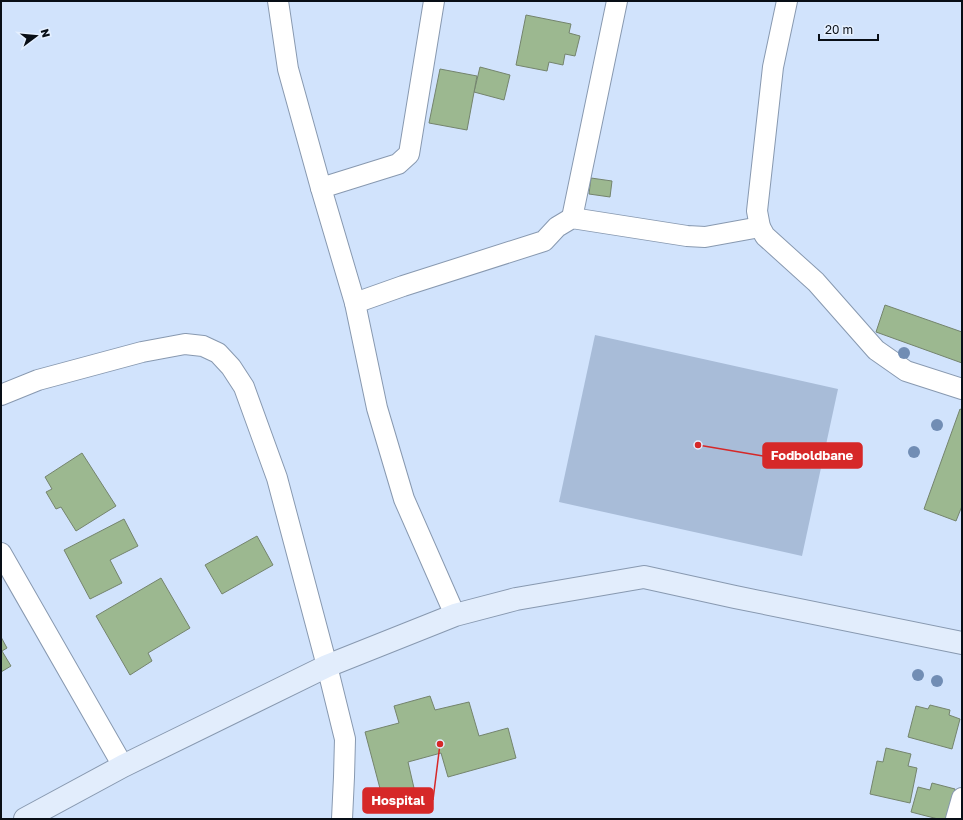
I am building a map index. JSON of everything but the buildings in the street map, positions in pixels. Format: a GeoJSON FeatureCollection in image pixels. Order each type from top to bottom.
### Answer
{"type":"FeatureCollection","features":[{"type":"Feature","properties":{"kind":"street"},"geometry":{"type":"LineString","coordinates":[[278,1],[288,69],[355,303],[377,408],[404,499],[455,615]]}},
{"type":"Feature","properties":{"kind":"street"},"geometry":{"type":"LineString","coordinates":[[321,188],[398,164],[409,154],[434,1]]}},
{"type":"Feature","properties":{"kind":"street"},"geometry":{"type":"LineString","coordinates":[[572,218],[617,1]]}},
{"type":"Feature","properties":{"kind":"street"},"geometry":{"type":"LineString","coordinates":[[787,1],[773,67],[757,211],[760,227],[765,236],[816,282],[876,350],[906,371],[962,389]]}},
{"type":"Feature","properties":{"kind":"street"},"geometry":{"type":"LineString","coordinates":[[355,303],[544,241],[557,226],[572,218],[687,236],[705,237],[760,227]]}},
{"type":"Feature","properties":{"kind":"street"},"geometry":{"type":"LineString","coordinates":[[1,395],[38,380],[149,350],[185,344],[203,346],[218,353],[231,367],[244,387],[277,478],[345,739],[342,819]]}},
{"type":"Feature","properties":{"kind":"street"},"geometry":{"type":"LineString","coordinates":[[1,553],[123,766]]}},
{"type":"Feature","properties":{"kind":"street"},"geometry":{"type":"LineString","coordinates":[[25,819],[123,766],[327,666],[455,615],[516,599],[644,577],[962,643]]}},
{"type":"Feature","properties":{"kind":"street"},"geometry":{"type":"LineString","coordinates":[[956,819],[962,798]]}},
{"type":"Feature","properties":{"kind":"shaded area"},"geometry":{"type":"Polygon","coordinates":[[[595,335],[838,389],[802,556],[559,502],[595,335]]]}},
{"type":"Feature","properties":{"kind":"place","name":"Fodboldbane"},"geometry":{"type":"Point","coordinates":[698,445]}},
{"type":"Feature","properties":{"kind":"place","name":"Hospital"},"geometry":{"type":"Point","coordinates":[440,744]}}]}
